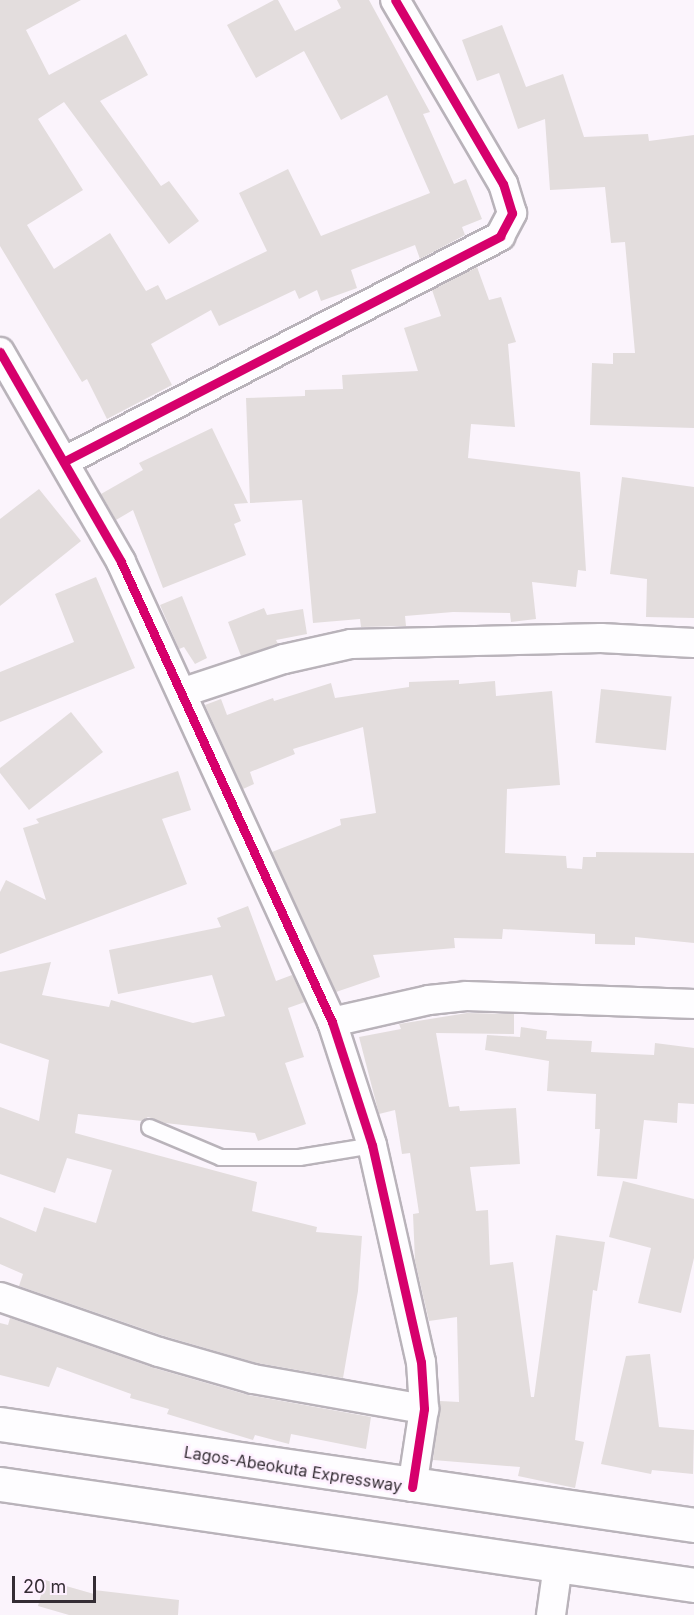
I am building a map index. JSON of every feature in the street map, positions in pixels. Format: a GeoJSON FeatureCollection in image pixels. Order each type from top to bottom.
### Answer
{"type":"FeatureCollection","features":[{"type":"Feature","properties":{"kind":"highway","name":"Lagos-Abeokuta Expressway"},"geometry":{"type":"LineString","coordinates":[[0,1424],[412,1487],[694,1525]]}},
{"type":"Feature","properties":{"kind":"highway"},"geometry":{"type":"LineString","coordinates":[[0,1484],[694,1585]]}},
{"type":"Feature","properties":{"kind":"street"},"geometry":{"type":"LineString","coordinates":[[65,461],[500,236],[512,213],[503,184],[395,0]]}},
{"type":"Feature","properties":{"kind":"street"},"geometry":{"type":"LineString","coordinates":[[0,352],[65,461],[121,562],[184,692],[332,1022],[372,1145],[422,1362],[424,1409],[412,1487]]}},
{"type":"Feature","properties":{"kind":"street"},"geometry":{"type":"LineString","coordinates":[[184,692],[284,659],[351,644],[601,638],[694,643]]}},
{"type":"Feature","properties":{"kind":"street"},"geometry":{"type":"LineString","coordinates":[[332,1022],[429,1000],[466,996],[694,1004]]}},
{"type":"Feature","properties":{"kind":"street"},"geometry":{"type":"LineString","coordinates":[[0,1297],[159,1352],[253,1378],[424,1409]]}},
{"type":"Feature","properties":{"kind":"street"},"geometry":{"type":"LineString","coordinates":[[551,1615],[558,1565]]}},
{"type":"Feature","properties":{"kind":"lane"},"geometry":{"type":"LineString","coordinates":[[149,1127],[220,1157],[299,1157],[372,1145]]}},
{"type":"Feature","properties":{"kind":"building"},"geometry":{"type":"Polygon","coordinates":[[[0,0],[81,0],[26,30],[49,75],[126,34],[148,75],[100,101],[161,186],[169,181],[199,221],[169,244],[64,102],[38,119],[83,190],[27,225],[54,269],[110,233],[146,291],[158,285],[166,300],[267,251],[239,193],[288,169],[321,236],[430,193],[387,95],[341,120],[304,51],[256,78],[227,25],[274,0],[278,0],[295,31],[341,8],[337,0],[369,0],[430,112],[423,114],[454,184],[466,179],[482,219],[462,227],[465,235],[420,259],[415,245],[351,270],[357,288],[321,301],[317,290],[299,299],[295,290],[219,326],[211,310],[151,344],[172,385],[107,419],[87,379],[82,382],[0,246],[0,0]]]}},
{"type":"Feature","properties":{"kind":"building"},"geometry":{"type":"Polygon","coordinates":[[[502,25],[526,87],[563,74],[584,137],[648,134],[649,141],[694,135],[694,428],[590,425],[592,363],[613,364],[613,353],[635,353],[625,242],[611,243],[605,187],[550,190],[545,119],[518,129],[499,73],[477,81],[462,40],[502,25]]]}},
{"type":"Feature","properties":{"kind":"building"},"geometry":{"type":"Polygon","coordinates":[[[477,267],[489,300],[501,297],[516,342],[508,344],[515,427],[471,424],[468,458],[580,472],[586,571],[578,570],[576,587],[532,582],[536,619],[511,622],[510,613],[453,612],[405,616],[406,626],[361,627],[360,619],[313,623],[302,500],[250,503],[246,398],[305,396],[305,390],[343,389],[342,375],[418,371],[404,328],[441,316],[432,290],[477,267]]]}},
{"type":"Feature","properties":{"kind":"building"},"geometry":{"type":"Polygon","coordinates":[[[212,428],[248,503],[234,504],[241,521],[234,524],[246,555],[163,588],[133,510],[116,520],[101,494],[143,470],[139,463],[212,428]]]}},
{"type":"Feature","properties":{"kind":"building"},"geometry":{"type":"Polygon","coordinates":[[[622,477],[694,487],[694,618],[646,617],[647,579],[610,574],[622,477]]]}},
{"type":"Feature","properties":{"kind":"building"},"geometry":{"type":"Polygon","coordinates":[[[39,489],[81,541],[0,606],[0,519],[39,489]]]}},
{"type":"Feature","properties":{"kind":"building"},"geometry":{"type":"Polygon","coordinates":[[[96,577],[135,668],[0,722],[0,672],[74,642],[55,594],[96,577]]]}},
{"type":"Feature","properties":{"kind":"building"},"geometry":{"type":"Polygon","coordinates":[[[182,596],[207,658],[195,664],[184,647],[179,649],[160,605],[182,596]]]}},
{"type":"Feature","properties":{"kind":"building"},"geometry":{"type":"Polygon","coordinates":[[[264,608],[267,615],[303,609],[307,634],[276,640],[278,644],[241,656],[228,622],[264,608]]]}},
{"type":"Feature","properties":{"kind":"building"},"geometry":{"type":"Polygon","coordinates":[[[459,680],[459,684],[495,681],[496,696],[552,691],[560,785],[507,789],[505,853],[566,856],[567,868],[582,869],[583,857],[596,857],[596,852],[694,853],[694,943],[635,937],[635,945],[595,944],[595,934],[503,929],[502,939],[454,938],[455,948],[373,955],[380,977],[336,992],[272,852],[341,825],[340,819],[376,813],[363,727],[293,749],[295,754],[250,772],[254,784],[243,789],[205,705],[221,699],[227,715],[273,698],[274,701],[331,683],[335,698],[409,687],[409,682],[459,680]]]}},
{"type":"Feature","properties":{"kind":"building"},"geometry":{"type":"Polygon","coordinates":[[[601,689],[672,696],[666,750],[595,743],[601,689]]]}},
{"type":"Feature","properties":{"kind":"building"},"geometry":{"type":"Polygon","coordinates":[[[71,712],[103,752],[29,810],[0,773],[0,768],[71,712]]]}},
{"type":"Feature","properties":{"kind":"building"},"geometry":{"type":"Polygon","coordinates":[[[178,771],[191,810],[162,819],[187,884],[0,954],[0,892],[6,880],[46,900],[23,828],[39,823],[36,819],[178,771]]]}},
{"type":"Feature","properties":{"kind":"building"},"geometry":{"type":"Polygon","coordinates":[[[248,906],[276,981],[292,975],[305,1002],[288,1008],[304,1057],[285,1063],[306,1124],[258,1141],[255,1133],[165,1123],[148,1117],[142,1121],[78,1114],[75,1133],[257,1182],[252,1211],[317,1227],[316,1232],[362,1236],[358,1291],[343,1378],[257,1363],[164,1336],[19,1286],[23,1274],[0,1264],[0,1217],[36,1232],[44,1207],[96,1223],[112,1170],[67,1158],[55,1193],[0,1174],[0,1107],[39,1121],[49,1060],[0,1043],[0,972],[51,962],[42,995],[109,1007],[111,1000],[193,1023],[225,1016],[212,975],[118,994],[109,950],[221,927],[217,918],[248,906]]]}},
{"type":"Feature","properties":{"kind":"building"},"geometry":{"type":"Polygon","coordinates":[[[467,1013],[514,1014],[514,1034],[436,1033],[449,1107],[459,1106],[460,1111],[516,1108],[520,1164],[470,1167],[476,1211],[488,1210],[490,1265],[513,1262],[531,1397],[534,1397],[556,1235],[605,1242],[597,1291],[593,1290],[575,1440],[584,1442],[575,1488],[518,1476],[520,1467],[433,1460],[440,1401],[459,1402],[457,1317],[429,1321],[415,1261],[413,1214],[419,1213],[410,1153],[402,1154],[395,1110],[379,1114],[359,1037],[401,1029],[399,1024],[467,1013]]]}},
{"type":"Feature","properties":{"kind":"building"},"geometry":{"type":"Polygon","coordinates":[[[521,1027],[547,1031],[546,1039],[592,1041],[591,1052],[654,1055],[655,1043],[694,1048],[694,1104],[678,1103],[677,1123],[644,1120],[637,1179],[597,1176],[600,1129],[595,1129],[596,1094],[547,1091],[549,1061],[485,1050],[487,1035],[520,1037],[521,1027]]]}},
{"type":"Feature","properties":{"kind":"building"},"geometry":{"type":"Polygon","coordinates":[[[623,1181],[694,1199],[694,1258],[681,1313],[638,1303],[651,1248],[609,1237],[623,1181]]]}},
{"type":"Feature","properties":{"kind":"building"},"geometry":{"type":"Polygon","coordinates":[[[10,1318],[154,1368],[248,1395],[371,1417],[366,1449],[291,1434],[289,1444],[255,1435],[253,1440],[167,1414],[169,1409],[130,1398],[131,1394],[57,1367],[49,1387],[0,1375],[0,1323],[8,1325],[10,1318]]]}},
{"type":"Feature","properties":{"kind":"building"},"geometry":{"type":"Polygon","coordinates":[[[650,1354],[659,1427],[694,1430],[693,1474],[652,1470],[651,1474],[601,1464],[626,1356],[650,1354]]]}},
{"type":"Feature","properties":{"kind":"building"},"geometry":{"type":"Polygon","coordinates":[[[45,1580],[94,1594],[94,1590],[179,1600],[178,1615],[69,1615],[38,1606],[45,1580]]]}},
{"type":"Feature","properties":{"kind":"cycle path"},"geometry":{"type":"LineString","coordinates":[[65,461],[500,236],[512,213],[503,184],[395,0]]}},
{"type":"Feature","properties":{"kind":"cycle path"},"geometry":{"type":"LineString","coordinates":[[0,352],[121,562],[332,1022],[372,1145],[421,1362],[424,1409],[412,1487]]}}]}
